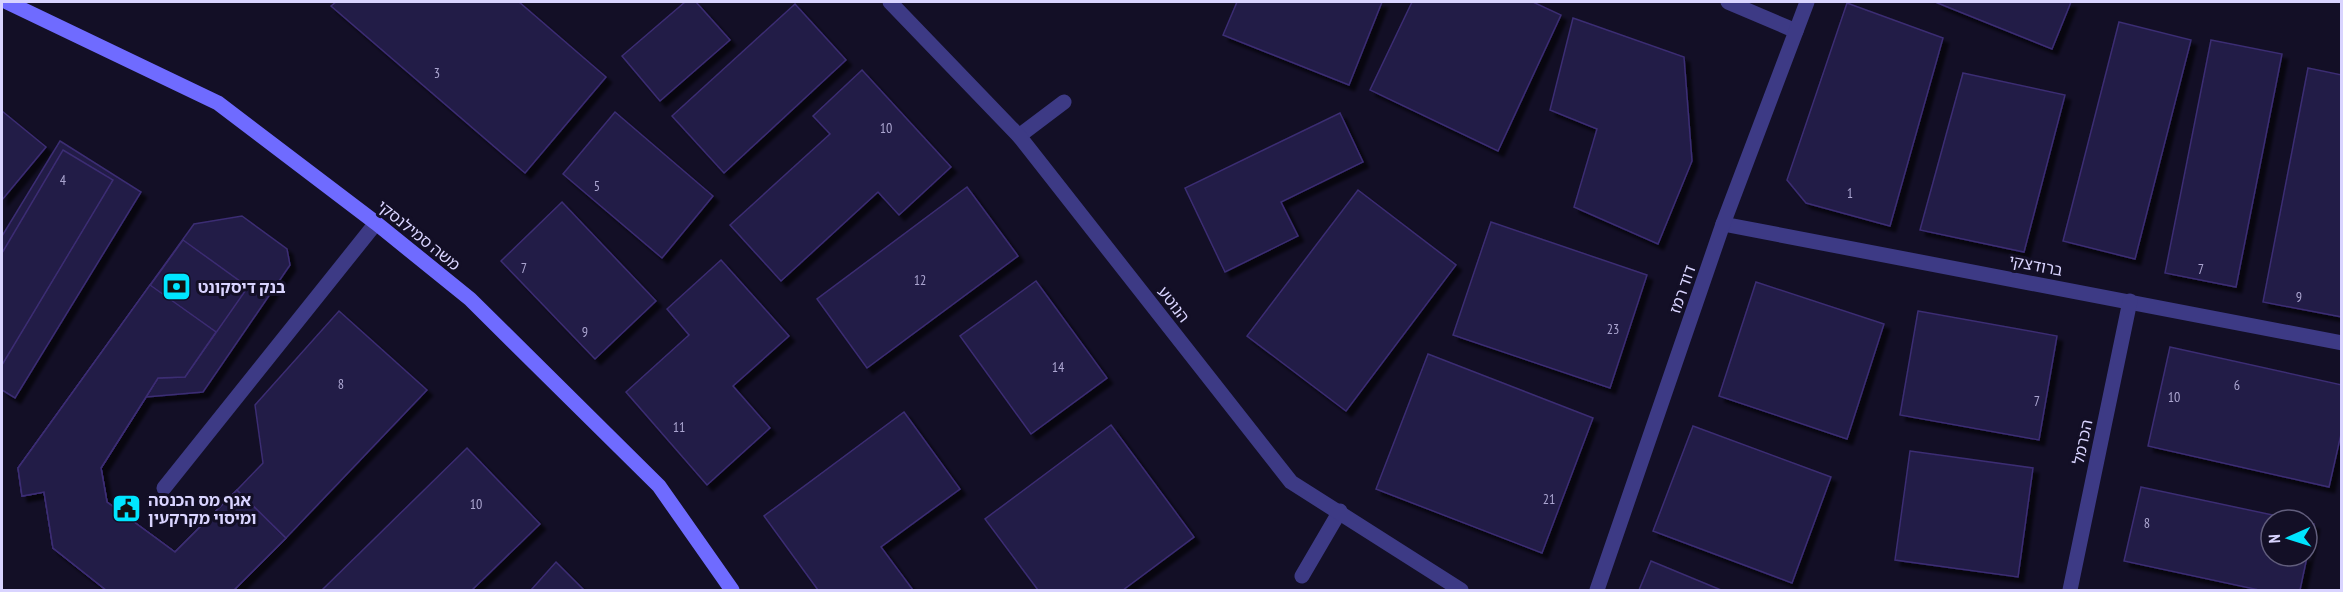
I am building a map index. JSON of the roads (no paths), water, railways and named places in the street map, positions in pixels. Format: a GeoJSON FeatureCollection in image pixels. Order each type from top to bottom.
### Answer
{"type":"FeatureCollection","features":[{"type":"Feature","properties":{"kind":"street","name":"משה סמילנסקי"},"geometry":{"type":"LineString","coordinates":[[7,2],[218,103],[470,299],[659,486],[732,591]]}},
{"type":"Feature","properties":{"kind":"street","name":"הנוטע"},"geometry":{"type":"LineString","coordinates":[[890,2],[1019,136],[1291,482],[1461,591]]}},
{"type":"Feature","properties":{"kind":"street"},"geometry":{"type":"LineString","coordinates":[[1728,2],[1796,31]]}},
{"type":"Feature","properties":{"kind":"street","name":"דוד רמז"},"geometry":{"type":"LineString","coordinates":[[1597,591],[1723,224],[1807,2]]}},
{"type":"Feature","properties":{"kind":"street"},"geometry":{"type":"LineString","coordinates":[[1019,136],[1065,102]]}},
{"type":"Feature","properties":{"kind":"street"},"geometry":{"type":"LineString","coordinates":[[164,488],[376,224]]}},
{"type":"Feature","properties":{"kind":"street","name":"ברודצקי"},"geometry":{"type":"LineString","coordinates":[[1723,224],[2342,343]]}},
{"type":"Feature","properties":{"kind":"street","name":"הכרמל"},"geometry":{"type":"LineString","coordinates":[[2070,591],[2130,301]]}},
{"type":"Feature","properties":{"kind":"street"},"geometry":{"type":"LineString","coordinates":[[1302,576],[1340,512]]}},
{"type":"Feature","properties":{"kind":"place","name":"בנק דיסקונט"},"geometry":{"type":"Point","coordinates":[177,287]}},
{"type":"Feature","properties":{"kind":"place","name":"אגף מס הכנסה ומיסוי מקרקעין"},"geometry":{"type":"Point","coordinates":[127,509]}}]}
